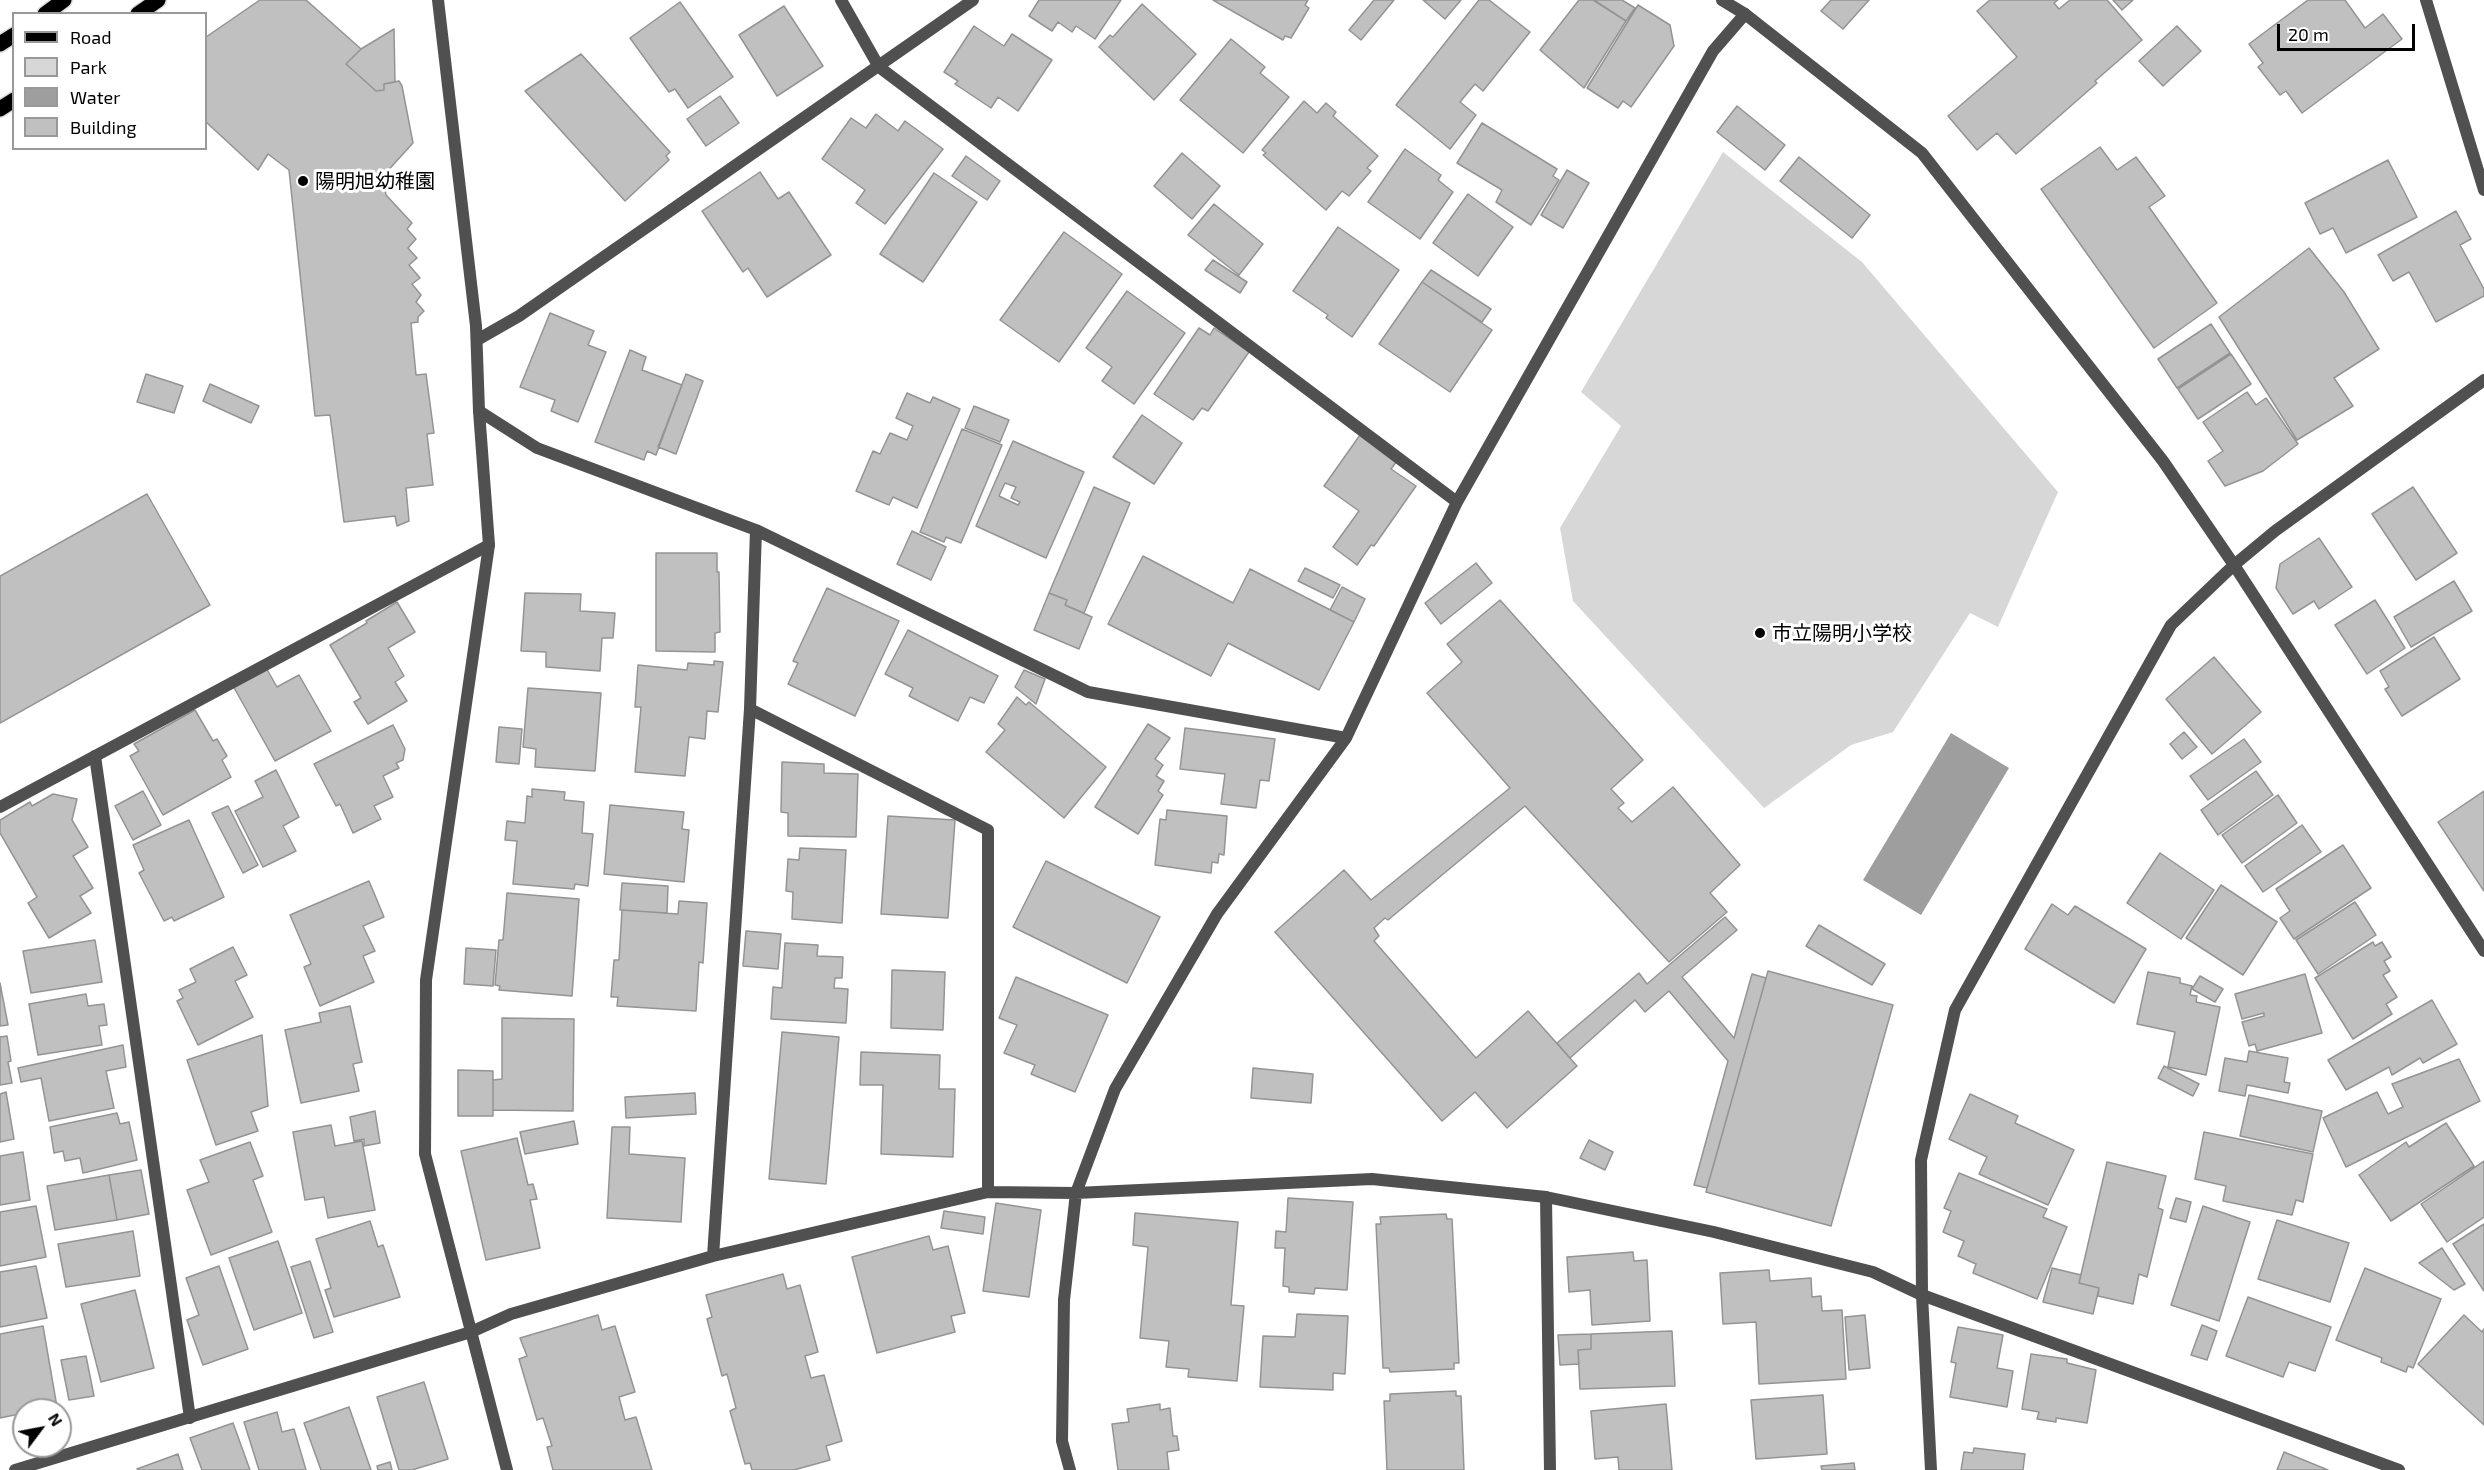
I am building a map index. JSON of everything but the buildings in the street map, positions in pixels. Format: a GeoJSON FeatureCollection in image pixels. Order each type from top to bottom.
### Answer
{"type":"FeatureCollection","features":[{"type":"Feature","properties":{"kind":"main road"},"geometry":{"type":"LineString","coordinates":[[48,12],[64,0]]}},
{"type":"Feature","properties":{"kind":"main road"},"geometry":{"type":"LineString","coordinates":[[141,12],[158,0]]}},
{"type":"Feature","properties":{"kind":"street"},"geometry":{"type":"LineString","coordinates":[[438,0],[477,340],[479,411],[489,545],[426,980],[425,1154],[507,1470]]}},
{"type":"Feature","properties":{"kind":"street"},"geometry":{"type":"LineString","coordinates":[[841,0],[879,67],[1456,502]]}},
{"type":"Feature","properties":{"kind":"street"},"geometry":{"type":"LineString","coordinates":[[477,340],[519,316],[974,0]]}},
{"type":"Feature","properties":{"kind":"street"},"geometry":{"type":"LineString","coordinates":[[1722,0],[1744,14],[1922,153],[2163,461],[2234,565],[2484,951]]}},
{"type":"Feature","properties":{"kind":"street"},"geometry":{"type":"LineString","coordinates":[[2426,0],[2484,190]]}},
{"type":"Feature","properties":{"kind":"street"},"geometry":{"type":"LineString","coordinates":[[1070,1470],[1062,1441],[1064,1300],[1076,1193],[1115,1089],[1217,915],[1346,738],[1456,502],[1713,51],[1744,14]]}},
{"type":"Feature","properties":{"kind":"street"},"geometry":{"type":"LineString","coordinates":[[1931,1470],[1922,1295],[1921,1160],[1955,1010],[2171,625],[2234,565],[2275,531],[2484,380]]}},
{"type":"Feature","properties":{"kind":"street"},"geometry":{"type":"LineString","coordinates":[[479,411],[537,448],[756,530],[1088,692],[1346,738]]}},
{"type":"Feature","properties":{"kind":"street"},"geometry":{"type":"LineString","coordinates":[[713,1256],[750,709],[756,530]]}},
{"type":"Feature","properties":{"kind":"street"},"geometry":{"type":"LineString","coordinates":[[0,807],[489,545]]}},
{"type":"Feature","properties":{"kind":"street"},"geometry":{"type":"LineString","coordinates":[[750,709],[988,830],[988,1192]]}},
{"type":"Feature","properties":{"kind":"street"},"geometry":{"type":"LineString","coordinates":[[95,756],[190,1418]]}},
{"type":"Feature","properties":{"kind":"street"},"geometry":{"type":"LineString","coordinates":[[15,1470],[471,1332],[511,1314],[713,1256],[988,1192],[1076,1193],[1372,1179],[1546,1197],[1714,1232],[1874,1272],[1922,1295],[2399,1470]]}},
{"type":"Feature","properties":{"kind":"street"},"geometry":{"type":"LineString","coordinates":[[1546,1197],[1550,1470]]}},
{"type":"Feature","properties":{"kind":"green space"},"geometry":{"type":"Polygon","coordinates":[[[1723,152],[1862,262],[2058,492],[1998,627],[1970,613],[1893,732],[1851,745],[1764,808],[1573,601],[1560,528],[1621,426],[1581,392],[1723,152]]]}},
{"type":"Feature","properties":{"kind":"water"},"geometry":{"type":"Polygon","coordinates":[[[1951,733],[2009,768],[1921,915],[1863,880],[1951,733]]]}},
{"type":"Feature","properties":{"kind":"place","name":"陽明旭幼稚園"},"geometry":{"type":"Point","coordinates":[303,181]}},
{"type":"Feature","properties":{"kind":"place","name":"市立陽明小学校"},"geometry":{"type":"Point","coordinates":[1760,633]}}]}
